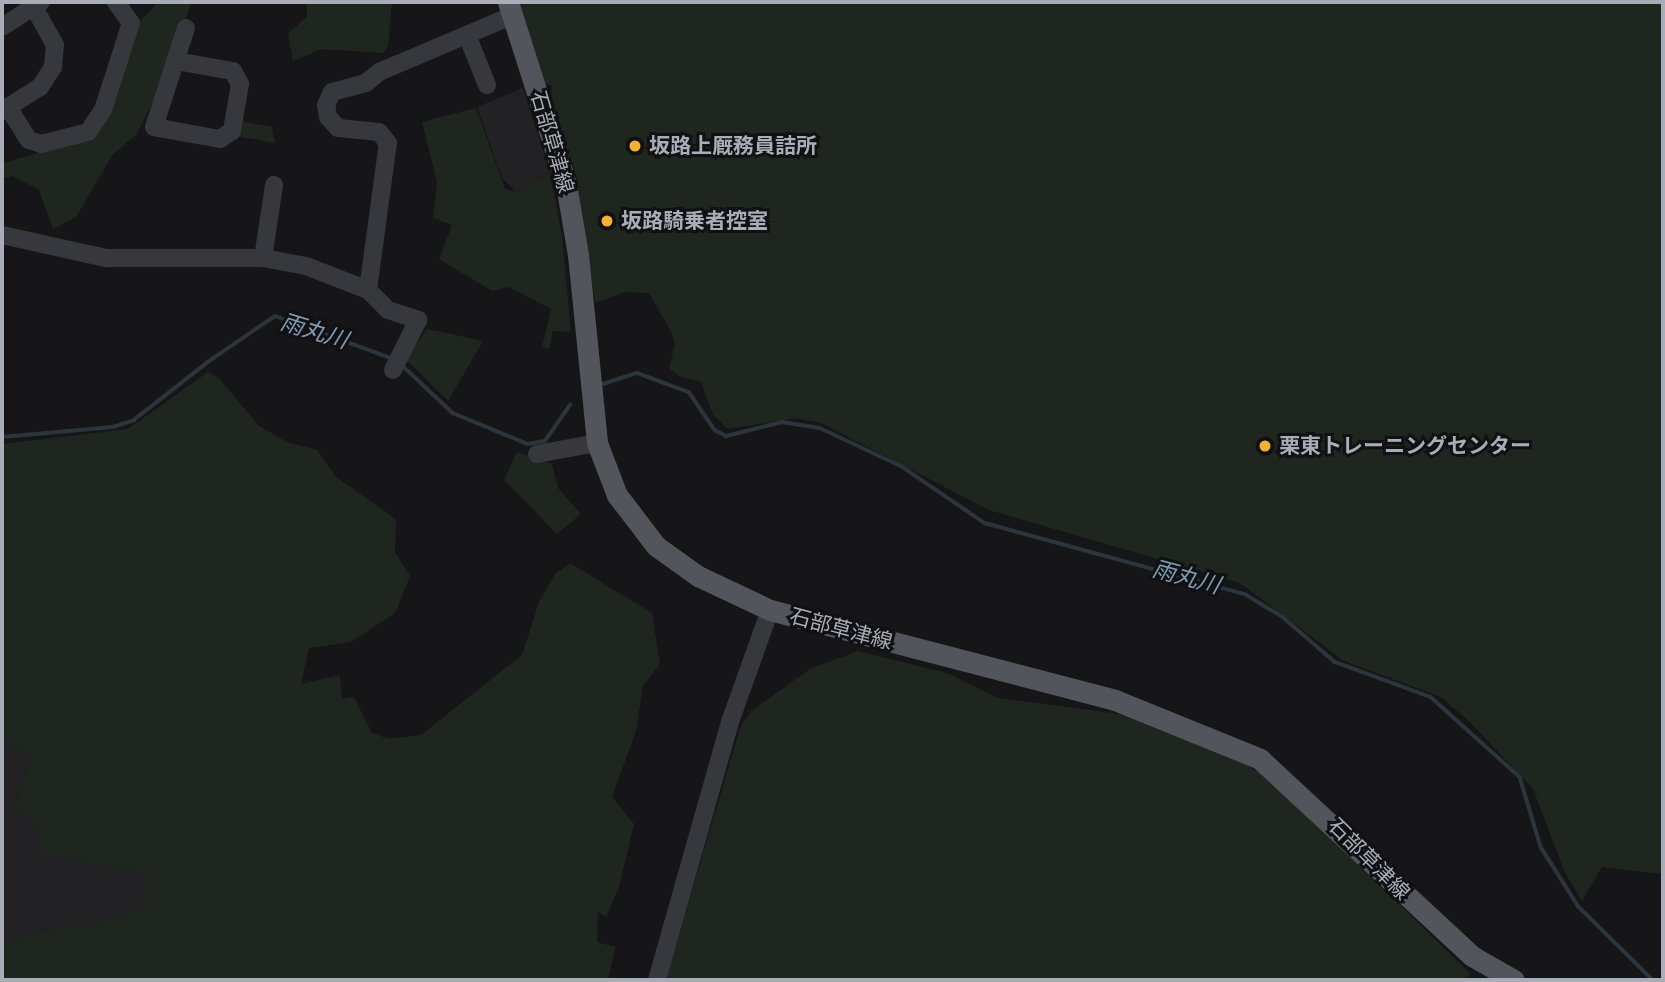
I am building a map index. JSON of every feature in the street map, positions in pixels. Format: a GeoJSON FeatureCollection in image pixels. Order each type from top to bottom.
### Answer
{"type":"FeatureCollection","features":[{"type":"Feature","properties":{"kind":"main road","name":"石部草津線"},"geometry":{"type":"LineString","coordinates":[[510,8],[566,184],[578,254],[597,443],[617,495],[656,546],[698,576],[770,610],[1115,700],[1260,759],[1472,956],[1514,980]]}},
{"type":"Feature","properties":{"kind":"street"},"geometry":{"type":"LineString","coordinates":[[2,27],[35,3],[55,45],[53,67],[40,87],[5,109],[29,140],[41,144],[89,131],[103,110],[131,23],[116,2]]}},
{"type":"Feature","properties":{"kind":"street"},"geometry":{"type":"LineString","coordinates":[[368,290],[388,143],[379,132],[338,128],[328,117],[326,105],[332,92],[366,83],[379,72],[467,35],[510,8]]}},
{"type":"Feature","properties":{"kind":"street"},"geometry":{"type":"LineString","coordinates":[[176,61],[233,71],[240,84],[232,131],[220,139],[154,127],[186,28]]}},
{"type":"Feature","properties":{"kind":"street"},"geometry":{"type":"LineString","coordinates":[[467,35],[487,85]]}},
{"type":"Feature","properties":{"kind":"street"},"geometry":{"type":"LineString","coordinates":[[263,258],[274,184]]}},
{"type":"Feature","properties":{"kind":"street"},"geometry":{"type":"LineString","coordinates":[[2,234],[106,258],[263,258],[306,266],[368,290],[388,310],[418,320],[397,365]]}},
{"type":"Feature","properties":{"kind":"street"},"geometry":{"type":"LineString","coordinates":[[537,454],[597,443]]}},
{"type":"Feature","properties":{"kind":"street"},"geometry":{"type":"LineString","coordinates":[[657,980],[731,719],[770,610]]}},
{"type":"Feature","properties":{"kind":"shaded area"},"geometry":{"type":"Polygon","coordinates":[[[159,2],[192,2],[156,96],[136,135],[113,154],[76,217],[53,229],[39,190],[12,176],[2,179],[2,164],[93,135],[137,24],[159,2]]]}},
{"type":"Feature","properties":{"kind":"shaded area"},"geometry":{"type":"Polygon","coordinates":[[[307,2],[392,2],[388,46],[383,53],[322,49],[293,61],[288,33],[307,17],[307,2]]]}},
{"type":"Feature","properties":{"kind":"shaded area","name":"栗東トレーニングセンター"},"geometry":{"type":"Polygon","coordinates":[[[519,2],[1663,2],[1663,874],[1602,867],[1582,901],[1565,873],[1533,789],[1470,722],[1441,697],[1344,661],[1240,583],[989,510],[821,423],[796,418],[728,429],[713,415],[701,382],[679,376],[669,368],[675,344],[672,333],[649,293],[625,292],[595,303],[576,175],[551,100],[552,86],[545,83],[519,2]]]}},
{"type":"Feature","properties":{"kind":"shaded area"},"geometry":{"type":"Polygon","coordinates":[[[523,88],[550,172],[516,192],[502,178],[477,107],[523,88]]]}},
{"type":"Feature","properties":{"kind":"shaded area"},"geometry":{"type":"Polygon","coordinates":[[[476,108],[505,189],[517,192],[550,172],[562,235],[571,332],[553,331],[549,349],[542,347],[551,309],[509,287],[492,291],[439,259],[452,225],[433,218],[437,182],[422,122],[476,108]]]}},
{"type":"Feature","properties":{"kind":"shaded area"},"geometry":{"type":"Polygon","coordinates":[[[239,121],[272,127],[275,143],[236,136],[239,121]]]}},
{"type":"Feature","properties":{"kind":"shaded area"},"geometry":{"type":"Polygon","coordinates":[[[427,329],[483,341],[448,401],[405,359],[427,329]]]}},
{"type":"Feature","properties":{"kind":"shaded area"},"geometry":{"type":"Polygon","coordinates":[[[208,372],[220,379],[259,426],[287,442],[317,450],[336,477],[396,519],[395,552],[410,576],[395,613],[351,642],[309,648],[301,684],[340,675],[342,699],[354,697],[372,733],[389,739],[421,735],[522,655],[539,602],[556,573],[570,563],[652,613],[660,664],[643,686],[636,731],[612,797],[634,824],[619,887],[606,917],[598,912],[597,942],[615,947],[608,980],[2,980],[2,946],[43,930],[92,925],[147,905],[147,874],[38,853],[42,831],[15,801],[32,759],[2,738],[2,444],[128,429],[208,372]]]}},
{"type":"Feature","properties":{"kind":"shaded area"},"geometry":{"type":"Polygon","coordinates":[[[517,452],[552,464],[558,488],[581,514],[557,534],[504,480],[517,452]]]}},
{"type":"Feature","properties":{"kind":"shaded area"},"geometry":{"type":"Polygon","coordinates":[[[858,651],[947,673],[998,698],[1128,715],[1244,764],[1266,776],[1471,974],[1463,980],[666,980],[740,728],[751,711],[810,669],[858,651]]]}},
{"type":"Feature","properties":{"kind":"shaded area"},"geometry":{"type":"Polygon","coordinates":[[[2,738],[32,759],[15,801],[85,862],[147,874],[147,905],[92,925],[43,930],[2,946],[2,738]]]}},
{"type":"Feature","properties":{"kind":"waterway","name":"雨丸川"},"geometry":{"type":"LineString","coordinates":[[2,437],[113,427],[134,420],[208,362],[275,316],[394,359]]}},
{"type":"Feature","properties":{"kind":"waterway","name":"雨丸川"},"geometry":{"type":"LineString","coordinates":[[403,366],[453,413],[528,444],[545,441],[570,405]]}},
{"type":"Feature","properties":{"kind":"waterway","name":"雨丸川"},"geometry":{"type":"LineString","coordinates":[[603,384],[637,373],[689,392],[715,430],[726,436],[782,422],[820,428],[901,466],[985,523],[1245,594],[1283,617],[1335,662],[1431,697],[1520,777],[1541,847],[1579,907],[1653,980]]}},
{"type":"Feature","properties":{"kind":"place","name":"坂路上厩務員詰所"},"geometry":{"type":"Point","coordinates":[635,146]}},
{"type":"Feature","properties":{"kind":"place","name":"坂路騎乗者控室"},"geometry":{"type":"Point","coordinates":[607,221]}},
{"type":"Feature","properties":{"kind":"place","name":"栗東トレーニングセンター"},"geometry":{"type":"Point","coordinates":[1265,446]}}]}
